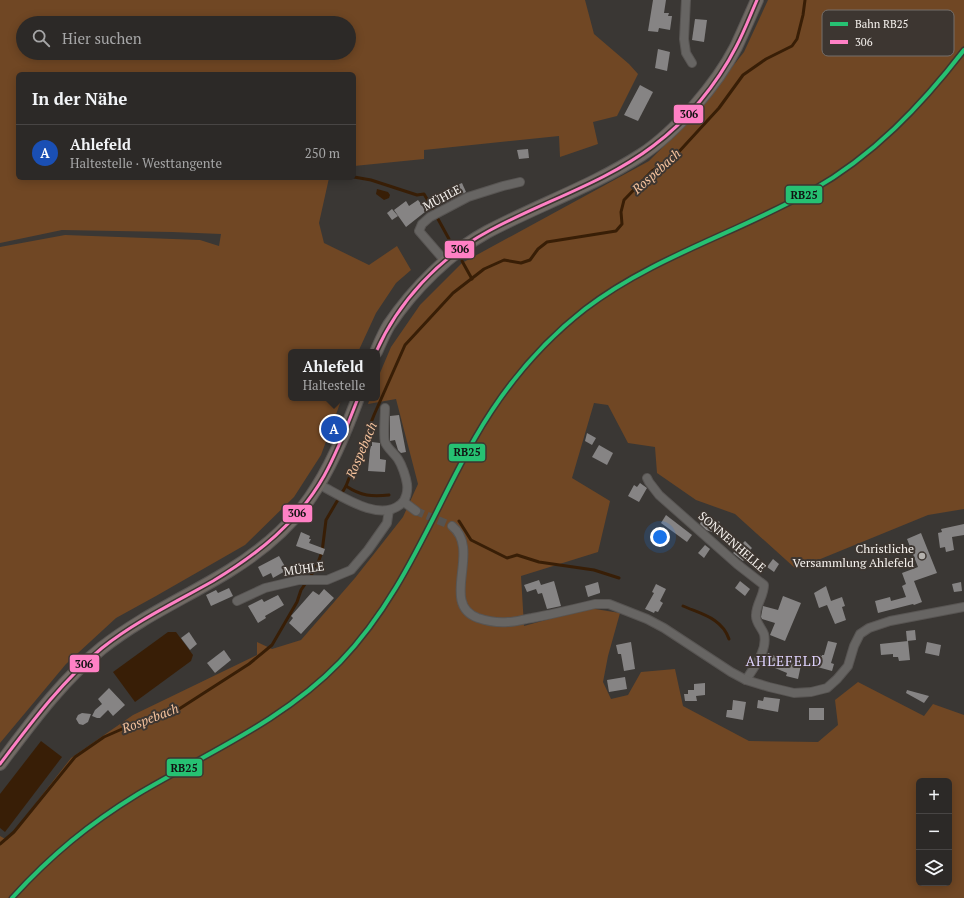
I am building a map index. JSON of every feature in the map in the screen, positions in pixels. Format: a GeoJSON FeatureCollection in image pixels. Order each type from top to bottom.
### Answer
{"type":"FeatureCollection","features":[{"type":"Feature","properties":{"kind":"main road"},"geometry":{"type":"LineString","coordinates":[[377,349],[389,325],[416,292],[445,261],[486,233],[599,178],[642,155],[669,132],[694,107],[716,78],[735,48],[757,0]]}},
{"type":"Feature","properties":{"kind":"main road"},"geometry":{"type":"LineString","coordinates":[[0,764],[49,701],[79,668],[102,648],[141,620],[228,572],[251,557],[273,540],[294,519],[320,484],[338,449],[357,401]]}},
{"type":"Feature","properties":{"kind":"street"},"geometry":{"type":"LineString","coordinates":[[686,0],[684,39],[686,53],[692,63]]}},
{"type":"Feature","properties":{"kind":"street","name":"MÜHLE"},"geometry":{"type":"LineString","coordinates":[[445,261],[419,231],[422,224],[430,217],[468,197],[520,182]]}},
{"type":"Feature","properties":{"kind":"street"},"geometry":{"type":"LineString","coordinates":[[320,484],[352,502],[373,510],[389,510],[404,502],[408,485],[399,460],[384,441],[385,408]]}},
{"type":"Feature","properties":{"kind":"street","name":"SONNENHELLE"},"geometry":{"type":"LineString","coordinates":[[647,478],[659,495],[737,564],[764,585],[764,592],[755,617],[764,634],[765,646],[746,680]]}},
{"type":"Feature","properties":{"kind":"street"},"geometry":{"type":"LineString","coordinates":[[404,502],[416,511]]}},
{"type":"Feature","properties":{"kind":"street","name":"MÜHLE"},"geometry":{"type":"LineString","coordinates":[[237,601],[265,588],[299,580],[327,580],[351,570],[368,550],[387,523],[389,510]]}},
{"type":"Feature","properties":{"kind":"street"},"geometry":{"type":"LineString","coordinates":[[452,526],[458,531],[464,547],[460,592],[463,607],[473,616],[485,621],[507,623],[595,604],[609,604],[647,618],[746,680],[769,687],[794,692],[811,692],[827,688],[848,666],[854,646],[860,634],[869,628],[890,621],[964,607]]}},
{"type":"Feature","properties":{"kind":"shaded area"},"geometry":{"type":"Polygon","coordinates":[[[0,0],[585,0],[594,34],[629,64],[638,74],[617,116],[593,122],[598,144],[560,157],[559,136],[424,150],[424,159],[356,166],[356,72],[16,72],[16,180],[329,180],[319,223],[324,243],[369,265],[397,246],[411,270],[396,283],[376,313],[359,349],[288,349],[288,401],[341,401],[321,455],[294,497],[245,545],[116,618],[66,664],[0,743],[0,247],[65,235],[200,240],[219,246],[221,234],[62,230],[0,243],[0,0]]]}},
{"type":"Feature","properties":{"kind":"shaded area"},"geometry":{"type":"Polygon","coordinates":[[[768,0],[964,0],[964,509],[928,515],[796,569],[735,514],[696,500],[657,473],[655,447],[628,443],[608,405],[594,403],[572,478],[610,501],[598,552],[521,576],[524,626],[589,608],[620,613],[608,656],[603,682],[611,699],[628,695],[641,672],[675,669],[683,706],[749,741],[818,742],[838,725],[835,700],[858,682],[924,716],[933,704],[964,715],[964,898],[0,898],[0,836],[7,840],[71,758],[133,715],[257,655],[257,642],[272,649],[301,640],[355,578],[403,517],[418,484],[396,399],[368,404],[369,401],[380,401],[380,373],[391,347],[420,305],[462,263],[649,161],[692,118],[744,52],[768,0]]]}},
{"type":"Feature","properties":{"kind":"shaded area"},"geometry":{"type":"Polygon","coordinates":[[[377,189],[388,192],[390,195],[389,198],[384,200],[376,194],[377,189]]]}},
{"type":"Feature","properties":{"kind":"shaded area"},"geometry":{"type":"Polygon","coordinates":[[[168,632],[176,632],[193,655],[191,661],[135,702],[113,672],[168,632]]]}},
{"type":"Feature","properties":{"kind":"shaded area"},"geometry":{"type":"Polygon","coordinates":[[[41,741],[62,757],[5,832],[0,828],[0,794],[41,741]]]}},
{"type":"Feature","properties":{"kind":"building"},"geometry":{"type":"Polygon","coordinates":[[[653,0],[666,0],[664,13],[669,13],[668,16],[672,16],[670,30],[659,28],[658,32],[648,31],[653,0]]]}},
{"type":"Feature","properties":{"kind":"building"},"geometry":{"type":"Polygon","coordinates":[[[695,19],[707,20],[704,42],[692,40],[695,19]]]}},
{"type":"Feature","properties":{"kind":"building"},"geometry":{"type":"Polygon","coordinates":[[[658,49],[670,52],[667,71],[655,68],[658,49]]]}},
{"type":"Feature","properties":{"kind":"building"},"geometry":{"type":"Polygon","coordinates":[[[640,85],[653,92],[638,121],[624,115],[640,85]]]}},
{"type":"Feature","properties":{"kind":"building"},"geometry":{"type":"Polygon","coordinates":[[[528,149],[529,158],[519,159],[517,150],[528,149]]]}},
{"type":"Feature","properties":{"kind":"building"},"geometry":{"type":"Polygon","coordinates":[[[462,183],[466,192],[445,203],[441,192],[462,183]]]}},
{"type":"Feature","properties":{"kind":"building"},"geometry":{"type":"Polygon","coordinates":[[[418,200],[425,209],[425,212],[406,227],[394,210],[406,201],[409,206],[418,200]]]}},
{"type":"Feature","properties":{"kind":"building"},"geometry":{"type":"Polygon","coordinates":[[[392,209],[398,216],[392,220],[387,213],[392,209]]]}},
{"type":"Feature","properties":{"kind":"building"},"geometry":{"type":"Polygon","coordinates":[[[399,415],[406,452],[401,453],[398,450],[395,440],[390,441],[390,416],[399,415]]]}},
{"type":"Feature","properties":{"kind":"building"},"geometry":{"type":"Polygon","coordinates":[[[587,433],[596,438],[592,445],[585,441],[587,433]]]}},
{"type":"Feature","properties":{"kind":"building"},"geometry":{"type":"Polygon","coordinates":[[[372,442],[380,443],[380,459],[386,460],[385,472],[368,471],[372,442]]]}},
{"type":"Feature","properties":{"kind":"building"},"geometry":{"type":"Polygon","coordinates":[[[599,445],[613,453],[607,465],[592,457],[599,445]]]}},
{"type":"Feature","properties":{"kind":"building"},"geometry":{"type":"Polygon","coordinates":[[[640,483],[647,488],[639,502],[628,496],[634,485],[637,487],[640,483]]]}},
{"type":"Feature","properties":{"kind":"building"},"geometry":{"type":"Polygon","coordinates":[[[666,515],[692,535],[687,542],[661,523],[666,515]]]}},
{"type":"Feature","properties":{"kind":"building"},"geometry":{"type":"Polygon","coordinates":[[[704,515],[720,522],[715,533],[706,530],[700,524],[704,515]]]}},
{"type":"Feature","properties":{"kind":"building"},"geometry":{"type":"Polygon","coordinates":[[[964,524],[964,535],[952,537],[954,550],[946,552],[945,547],[940,548],[938,533],[942,532],[941,529],[964,524]]]}},
{"type":"Feature","properties":{"kind":"building"},"geometry":{"type":"Polygon","coordinates":[[[301,532],[310,536],[309,539],[311,539],[309,543],[325,549],[323,555],[296,546],[301,532]]]}},
{"type":"Feature","properties":{"kind":"building"},"geometry":{"type":"Polygon","coordinates":[[[921,533],[937,573],[914,581],[922,602],[878,613],[875,601],[890,597],[891,601],[906,597],[902,586],[906,584],[902,573],[918,567],[907,539],[921,533]]]}},
{"type":"Feature","properties":{"kind":"building"},"geometry":{"type":"Polygon","coordinates":[[[745,541],[752,548],[749,551],[751,553],[743,561],[733,553],[745,541]]]}},
{"type":"Feature","properties":{"kind":"building"},"geometry":{"type":"Polygon","coordinates":[[[705,545],[710,549],[704,558],[698,553],[705,545]]]}},
{"type":"Feature","properties":{"kind":"building"},"geometry":{"type":"Polygon","coordinates":[[[279,556],[287,570],[273,578],[271,573],[263,577],[258,567],[279,556]]]}},
{"type":"Feature","properties":{"kind":"building"},"geometry":{"type":"Polygon","coordinates":[[[773,559],[779,564],[774,572],[767,567],[773,559]]]}},
{"type":"Feature","properties":{"kind":"building"},"geometry":{"type":"Polygon","coordinates":[[[539,580],[541,585],[554,581],[561,606],[547,609],[542,593],[538,594],[536,589],[527,592],[524,585],[539,580]]]}},
{"type":"Feature","properties":{"kind":"building"},"geometry":{"type":"Polygon","coordinates":[[[740,581],[750,589],[745,596],[735,588],[740,581]]]}},
{"type":"Feature","properties":{"kind":"building"},"geometry":{"type":"Polygon","coordinates":[[[598,582],[600,593],[588,597],[585,586],[598,582]]]}},
{"type":"Feature","properties":{"kind":"building"},"geometry":{"type":"Polygon","coordinates":[[[961,582],[962,591],[954,592],[952,584],[961,582]]]}},
{"type":"Feature","properties":{"kind":"building"},"geometry":{"type":"Polygon","coordinates":[[[656,584],[666,589],[660,601],[663,603],[658,612],[655,611],[654,613],[645,609],[654,593],[652,592],[656,584]]]}},
{"type":"Feature","properties":{"kind":"building"},"geometry":{"type":"Polygon","coordinates":[[[826,586],[831,601],[842,597],[845,606],[842,607],[846,620],[835,624],[827,605],[819,608],[814,593],[826,586]]]}},
{"type":"Feature","properties":{"kind":"building"},"geometry":{"type":"Polygon","coordinates":[[[229,588],[233,596],[211,606],[206,595],[216,590],[218,593],[229,588]]]}},
{"type":"Feature","properties":{"kind":"building"},"geometry":{"type":"Polygon","coordinates":[[[324,589],[334,598],[301,634],[289,623],[293,618],[291,616],[313,591],[319,595],[324,589]]]}},
{"type":"Feature","properties":{"kind":"building"},"geometry":{"type":"Polygon","coordinates":[[[278,595],[284,605],[265,616],[266,618],[258,623],[248,606],[262,599],[264,602],[278,595]]]}},
{"type":"Feature","properties":{"kind":"building"},"geometry":{"type":"Polygon","coordinates":[[[783,596],[801,603],[785,641],[770,635],[775,623],[762,619],[761,617],[763,606],[778,610],[783,596]]]}},
{"type":"Feature","properties":{"kind":"building"},"geometry":{"type":"Polygon","coordinates":[[[915,630],[916,640],[907,641],[906,631],[915,630]]]}},
{"type":"Feature","properties":{"kind":"building"},"geometry":{"type":"Polygon","coordinates":[[[189,632],[197,644],[190,650],[181,638],[189,632]]]}},
{"type":"Feature","properties":{"kind":"building"},"geometry":{"type":"Polygon","coordinates":[[[828,641],[837,643],[831,663],[834,664],[832,671],[810,665],[814,654],[824,655],[828,641]]]}},
{"type":"Feature","properties":{"kind":"building"},"geometry":{"type":"Polygon","coordinates":[[[908,641],[910,660],[899,661],[898,657],[893,657],[893,654],[881,655],[880,644],[908,641]]]}},
{"type":"Feature","properties":{"kind":"building"},"geometry":{"type":"Polygon","coordinates":[[[631,642],[635,669],[624,671],[621,654],[618,654],[616,645],[631,642]]]}},
{"type":"Feature","properties":{"kind":"building"},"geometry":{"type":"Polygon","coordinates":[[[927,642],[941,645],[939,656],[925,653],[927,642]]]}},
{"type":"Feature","properties":{"kind":"building"},"geometry":{"type":"Polygon","coordinates":[[[224,650],[231,660],[215,673],[207,663],[224,650]]]}},
{"type":"Feature","properties":{"kind":"building"},"geometry":{"type":"Polygon","coordinates":[[[768,653],[782,659],[781,660],[801,665],[798,679],[786,676],[787,673],[763,663],[768,653]]]}},
{"type":"Feature","properties":{"kind":"building"},"geometry":{"type":"Polygon","coordinates":[[[625,677],[627,689],[609,692],[607,680],[625,677]]]}},
{"type":"Feature","properties":{"kind":"building"},"geometry":{"type":"Polygon","coordinates":[[[705,683],[705,695],[696,696],[697,701],[685,701],[684,694],[688,694],[688,690],[694,690],[694,684],[705,683]]]}},
{"type":"Feature","properties":{"kind":"building"},"geometry":{"type":"Polygon","coordinates":[[[109,688],[125,705],[113,716],[108,710],[100,718],[92,716],[95,710],[102,704],[98,699],[109,688]]]}},
{"type":"Feature","properties":{"kind":"building"},"geometry":{"type":"Polygon","coordinates":[[[907,690],[929,696],[924,703],[906,693],[907,690]]]}},
{"type":"Feature","properties":{"kind":"building"},"geometry":{"type":"Polygon","coordinates":[[[764,697],[780,699],[778,712],[757,708],[758,700],[763,701],[764,697]]]}},
{"type":"Feature","properties":{"kind":"building"},"geometry":{"type":"Polygon","coordinates":[[[733,700],[746,702],[743,720],[726,717],[727,710],[732,710],[733,700]]]}},
{"type":"Feature","properties":{"kind":"building"},"geometry":{"type":"Polygon","coordinates":[[[809,708],[824,708],[824,720],[809,720],[809,708]]]}},
{"type":"Feature","properties":{"kind":"building"},"geometry":{"type":"Polygon","coordinates":[[[82,713],[91,714],[88,722],[83,725],[79,724],[76,719],[78,715],[82,713]]]}},
{"type":"Feature","properties":{"kind":"waterway","name":"Rospebach"},"geometry":{"type":"LineString","coordinates":[[0,844],[14,832],[75,757],[104,737],[147,718],[179,709],[249,664],[272,645],[297,602],[301,590],[316,568],[322,552],[326,520],[346,486],[374,415],[405,345],[453,293],[484,269],[504,260],[521,263],[530,260],[538,249],[547,242],[616,231],[622,224],[621,212],[624,200],[652,171],[675,156],[719,108],[743,75],[766,59],[792,46],[797,39],[805,0]]}},
{"type":"Feature","properties":{"kind":"waterway"},"geometry":{"type":"LineString","coordinates":[[356,177],[371,180],[417,195],[424,194],[433,209]]}},
{"type":"Feature","properties":{"kind":"waterway"},"geometry":{"type":"LineString","coordinates":[[438,219],[449,239]]}},
{"type":"Feature","properties":{"kind":"waterway"},"geometry":{"type":"LineString","coordinates":[[462,261],[472,279]]}},
{"type":"Feature","properties":{"kind":"waterway"},"geometry":{"type":"LineString","coordinates":[[346,486],[367,495],[389,495]]}},
{"type":"Feature","properties":{"kind":"waterway"},"geometry":{"type":"LineString","coordinates":[[459,521],[471,540],[507,558],[517,555],[539,562],[594,570],[619,578]]}},
{"type":"Feature","properties":{"kind":"waterway"},"geometry":{"type":"LineString","coordinates":[[683,606],[704,614],[716,621],[726,632],[729,639]]}},
{"type":"Feature","properties":{"kind":"tunnel"},"geometry":{"type":"LineString","coordinates":[[416,511],[452,526]]}},
{"type":"Feature","properties":{"kind":"rail line","name":"RB25"},"geometry":{"type":"LineString","coordinates":[[12,898],[56,854],[103,817],[138,794],[244,735],[269,719],[318,683],[340,662],[362,637],[399,583],[459,467],[486,420],[510,385],[553,337],[585,309],[611,291],[639,275],[696,246],[783,206],[834,177],[875,146],[895,128],[931,91],[964,50]]}},
{"type":"Feature","properties":{"kind":"transit line","name":"306"},"geometry":{"type":"LineString","coordinates":[[378,349],[385,334],[408,299],[422,283],[452,255],[487,232],[508,221],[614,171],[653,146],[678,125],[700,101],[720,75],[739,41],[757,0]]}},
{"type":"Feature","properties":{"kind":"transit line","name":"306"},"geometry":{"type":"LineString","coordinates":[[0,764],[60,688],[102,648],[142,620],[230,571],[276,536],[314,493],[329,467],[347,428],[357,401]]}},
{"type":"Feature","properties":{"kind":"place","name":"Ahlefeld"},"geometry":{"type":"Point","coordinates":[334,429]}},
{"type":"Feature","properties":{"kind":"place","name":"Christliche Versammlung Ahlefeld"},"geometry":{"type":"Point","coordinates":[922,556]}},
{"type":"Feature","properties":{"kind":"district","name":"AHLEFELD"},"geometry":{"type":"Point","coordinates":[784,661]}}]}
